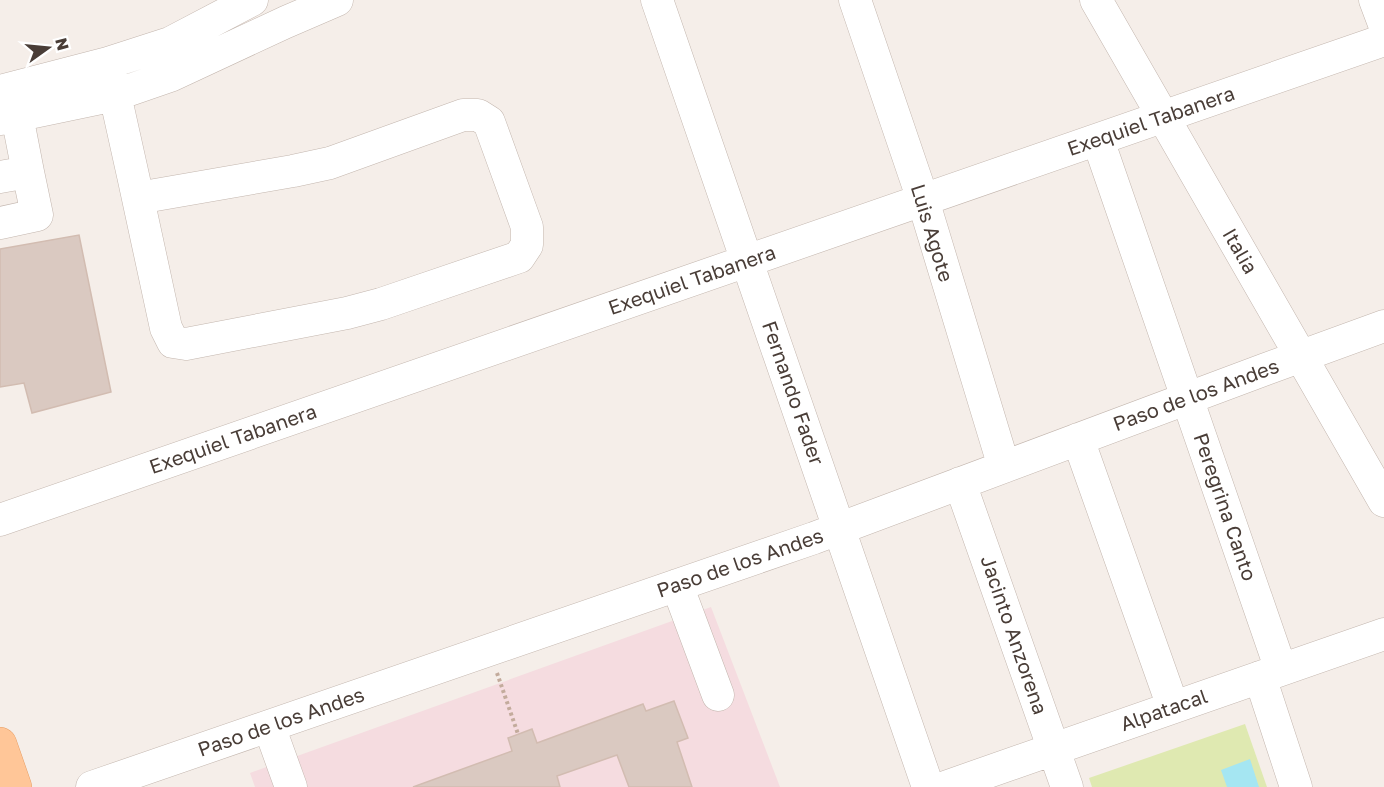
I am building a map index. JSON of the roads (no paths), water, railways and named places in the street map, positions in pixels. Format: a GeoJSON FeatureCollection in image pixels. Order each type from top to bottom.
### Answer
{"type":"FeatureCollection","features":[{"type":"Feature","properties":{"kind":"main road"},"geometry":{"type":"LineString","coordinates":[[0,744],[15,787]]}},
{"type":"Feature","properties":{"kind":"street"},"geometry":{"type":"LineString","coordinates":[[7,104],[108,63],[170,43],[252,0]]}},
{"type":"Feature","properties":{"kind":"street"},"geometry":{"type":"LineString","coordinates":[[7,104],[115,95],[170,76],[337,0]]}},
{"type":"Feature","properties":{"kind":"street","name":"Fernando Fader"},"geometry":{"type":"LineString","coordinates":[[657,0],[928,787]]}},
{"type":"Feature","properties":{"kind":"street","name":"Luis Agote"},"geometry":{"type":"LineString","coordinates":[[855,0],[923,200],[1004,467]]}},
{"type":"Feature","properties":{"kind":"street","name":"Italia"},"geometry":{"type":"LineString","coordinates":[[1096,0],[1384,501]]}},
{"type":"Feature","properties":{"kind":"street"},"geometry":{"type":"LineString","coordinates":[[1375,0],[1384,24]]}},
{"type":"Feature","properties":{"kind":"street","name":"Exequiel Tabanera"},"geometry":{"type":"LineString","coordinates":[[0,520],[1384,40]]}},
{"type":"Feature","properties":{"kind":"street"},"geometry":{"type":"LineString","coordinates":[[108,63],[166,328],[173,342],[186,344],[347,313],[381,304],[519,257],[527,245],[527,227],[489,122],[478,115],[462,115],[330,163],[138,198]]}},
{"type":"Feature","properties":{"kind":"street"},"geometry":{"type":"LineString","coordinates":[[0,223],[37,215],[14,175],[7,104]]}},
{"type":"Feature","properties":{"kind":"street","name":"Peregrina Canto"},"geometry":{"type":"LineString","coordinates":[[1098,140],[1187,398],[1271,673],[1296,787]]}},
{"type":"Feature","properties":{"kind":"street","name":"Paso de los Andes"},"geometry":{"type":"LineString","coordinates":[[92,787],[840,528],[1384,326]]}},
{"type":"Feature","properties":{"kind":"street"},"geometry":{"type":"LineString","coordinates":[[1078,439],[1173,707]]}},
{"type":"Feature","properties":{"kind":"street","name":"Jacinto Anzorena"},"geometry":{"type":"LineString","coordinates":[[960,483],[1067,787]]}},
{"type":"Feature","properties":{"kind":"street"},"geometry":{"type":"LineString","coordinates":[[677,585],[718,695]]}},
{"type":"Feature","properties":{"kind":"street","name":"Alpatacal"},"geometry":{"type":"LineString","coordinates":[[945,787],[1384,634]]}},
{"type":"Feature","properties":{"kind":"street"},"geometry":{"type":"LineString","coordinates":[[269,726],[291,787]]}},
{"type":"Feature","properties":{"kind":"water"},"geometry":{"type":"Polygon","coordinates":[[[1250,759],[1259,787],[1227,787],[1221,770],[1250,759]]]}}]}
